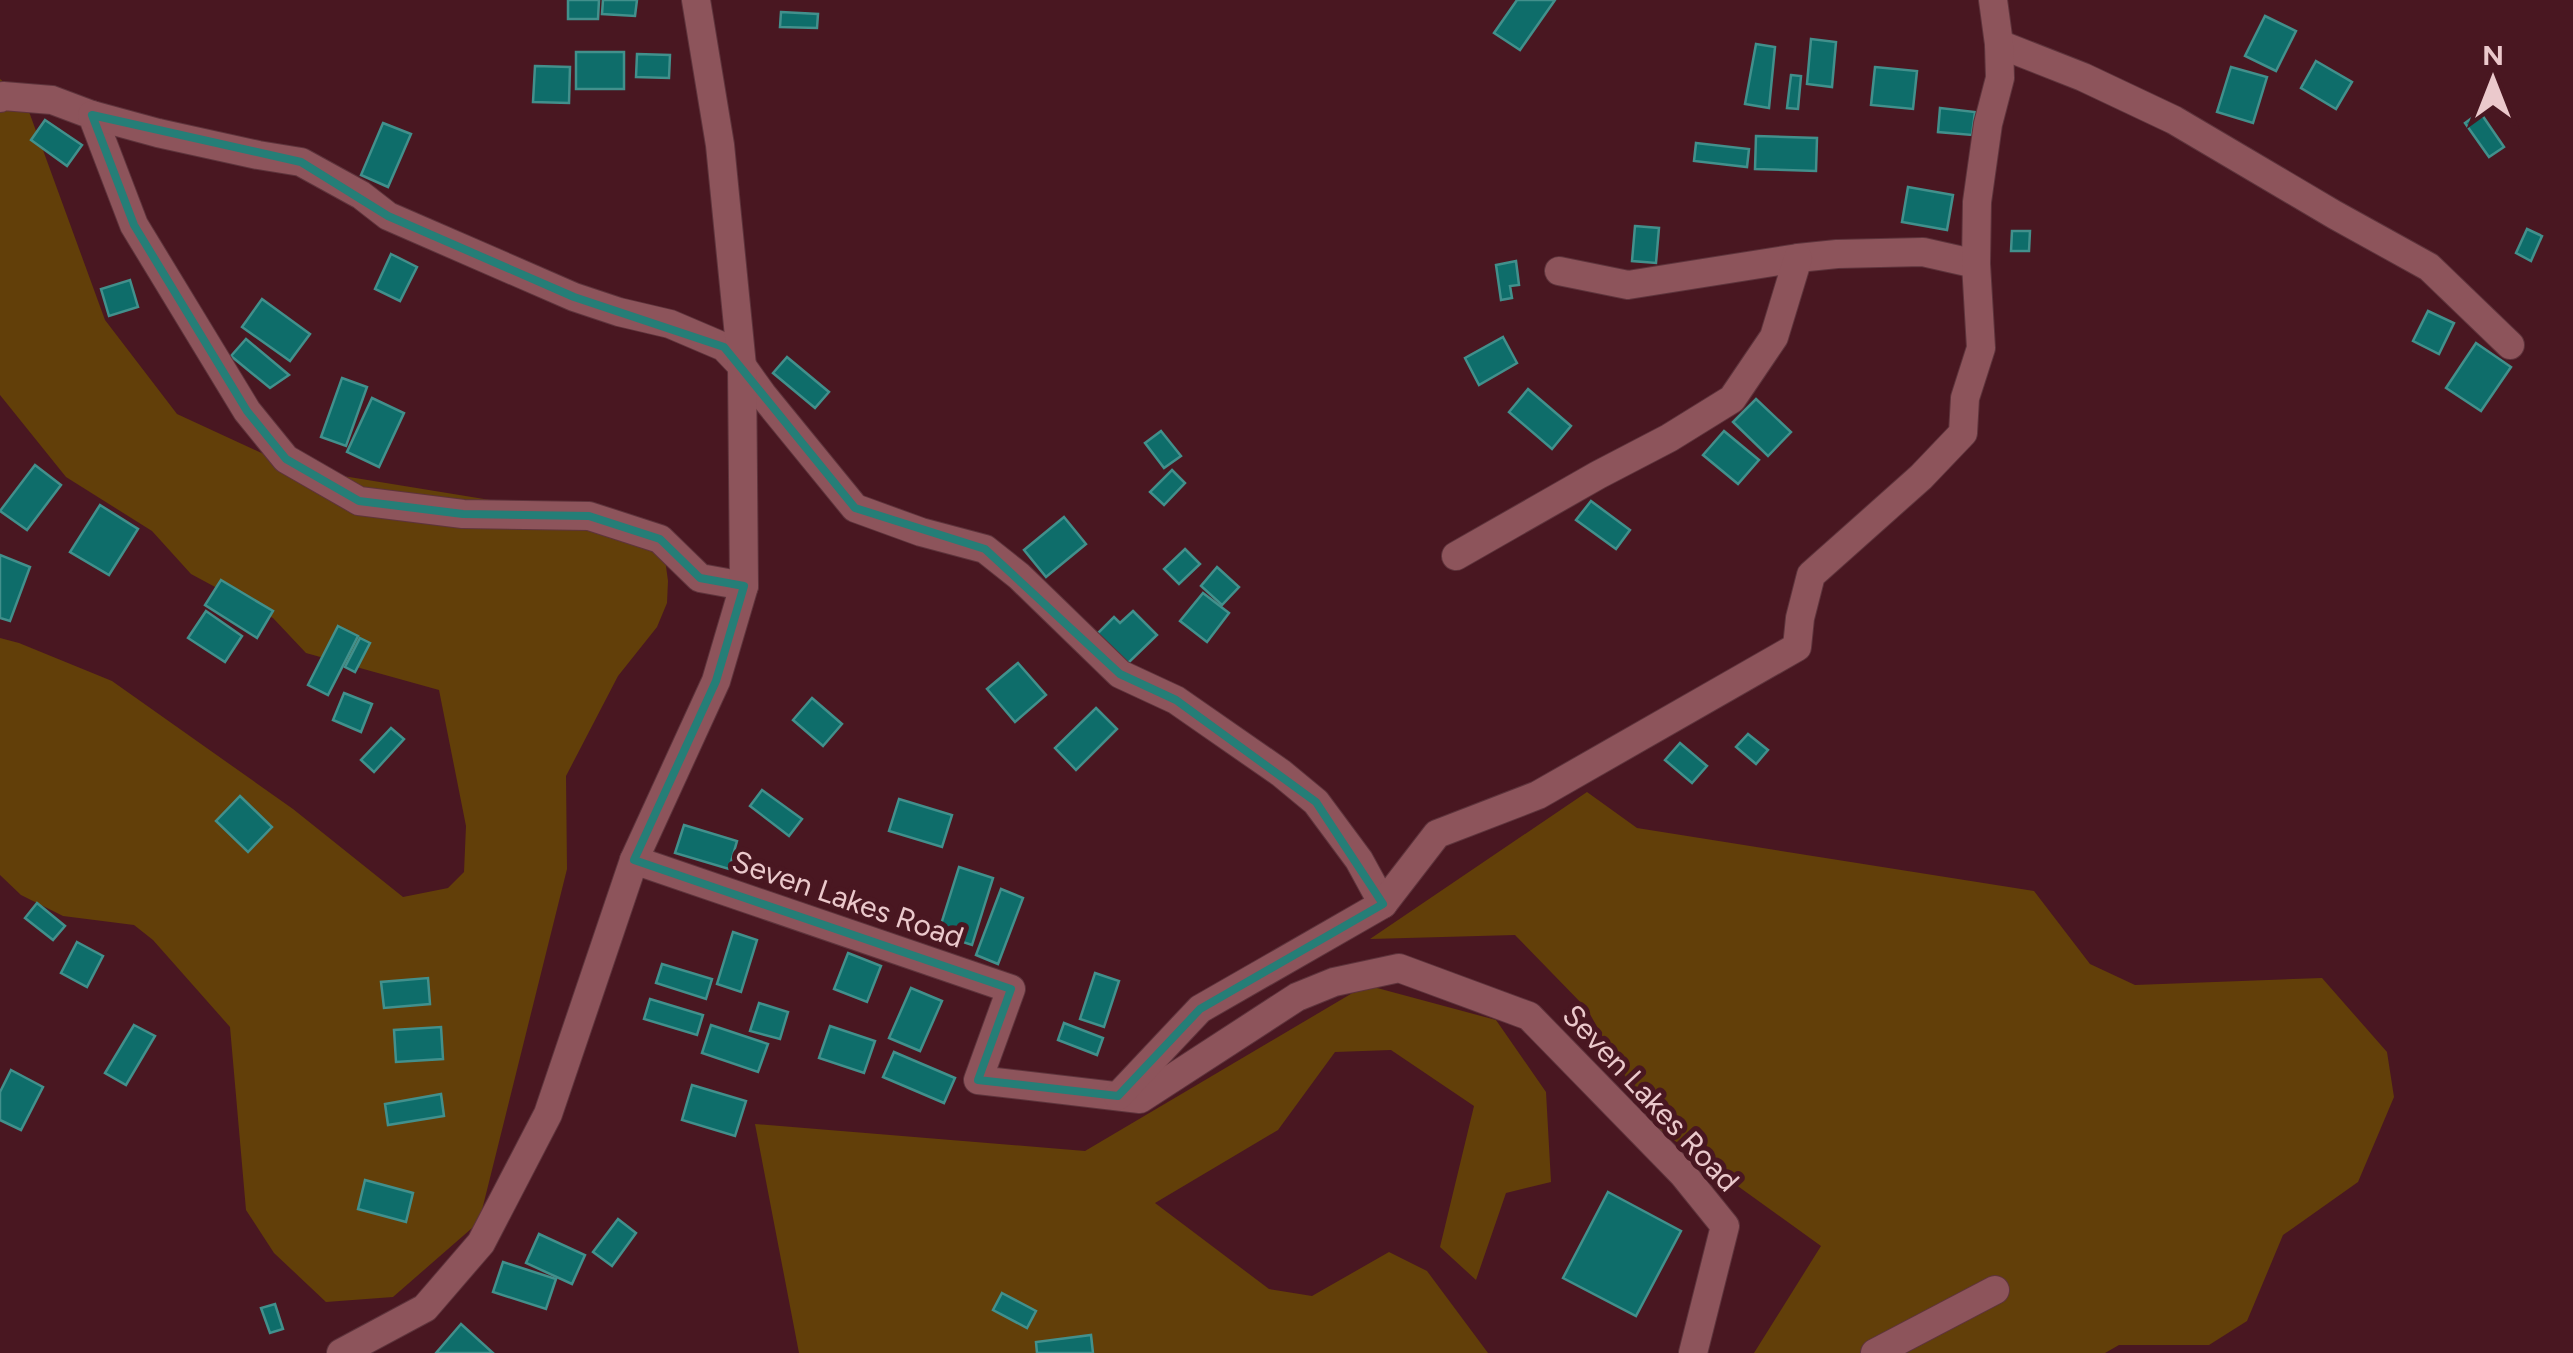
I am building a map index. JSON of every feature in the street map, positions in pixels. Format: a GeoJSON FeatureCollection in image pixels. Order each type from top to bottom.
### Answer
{"type":"FeatureCollection","features":[{"type":"Feature","properties":{"kind":"street"},"geometry":{"type":"LineString","coordinates":[[341,1353],[425,1308],[481,1243],[548,1114],[634,860],[716,681],[744,586],[742,366],[720,145],[696,0]]}},
{"type":"Feature","properties":{"kind":"street"},"geometry":{"type":"LineString","coordinates":[[1118,1096],[1200,1009],[1383,904],[1437,834],[1538,795],[1797,646],[1810,575],[1921,478],[1962,433],[1966,398],[1981,348],[1977,202],[1988,124],[2000,78],[1993,0]]}},
{"type":"Feature","properties":{"kind":"street"},"geometry":{"type":"LineString","coordinates":[[1999,44],[2083,77],[2174,120],[2428,266],[2510,345]]}},
{"type":"Feature","properties":{"kind":"street"},"geometry":{"type":"LineString","coordinates":[[0,98],[52,100],[158,133],[301,162],[361,195],[388,216],[574,298],[670,324],[724,347],[855,508],[921,532],[986,549],[1120,674],[1176,700],[1316,802],[1359,860],[1383,904]]}},
{"type":"Feature","properties":{"kind":"street"},"geometry":{"type":"LineString","coordinates":[[92,114],[134,225],[246,411],[286,460],[359,500],[463,514],[589,516],[660,539],[700,578],[744,586]]}},
{"type":"Feature","properties":{"kind":"street"},"geometry":{"type":"LineString","coordinates":[[1560,271],[1628,285],[1836,254],[1923,252],[1976,264]]}},
{"type":"Feature","properties":{"kind":"street"},"geometry":{"type":"LineString","coordinates":[[1456,556],[1732,399],[1774,337],[1798,258]]}},
{"type":"Feature","properties":{"kind":"street","name":"Seven Lakes Road"},"geometry":{"type":"LineString","coordinates":[[634,860],[1011,989],[978,1080],[1140,1100],[1297,997],[1334,982],[1399,968],[1529,1016],[1683,1174],[1725,1226],[1694,1353]]}},
{"type":"Feature","properties":{"kind":"street"},"geometry":{"type":"LineString","coordinates":[[1875,1353],[1995,1290]]}},
{"type":"Feature","properties":{"kind":"highlighted area"},"geometry":{"type":"Polygon","coordinates":[[[92,115],[301,162],[388,216],[574,297],[724,347],[855,508],[985,549],[1120,674],[1176,700],[1316,802],[1383,904],[1200,1009],[1118,1096],[978,1080],[1011,989],[634,860],[716,681],[744,586],[700,578],[660,539],[589,516],[463,514],[359,501],[286,459],[247,411],[134,225],[92,115]]]}},
{"type":"Feature","properties":{"kind":"shaded area"},"geometry":{"type":"Polygon","coordinates":[[[0,79],[24,98],[105,320],[177,414],[294,468],[589,516],[665,559],[667,603],[657,627],[618,676],[566,776],[567,869],[479,1222],[393,1297],[326,1302],[274,1253],[246,1210],[230,1027],[153,940],[134,925],[63,916],[21,895],[0,875],[0,638],[112,681],[293,809],[403,897],[448,888],[464,872],[466,826],[439,690],[306,653],[273,618],[191,574],[152,531],[66,477],[0,395],[0,79]]]}},
{"type":"Feature","properties":{"kind":"shaded area"},"geometry":{"type":"Polygon","coordinates":[[[1587,792],[1637,828],[2034,891],[2090,964],[2135,985],[2322,978],[2387,1052],[2394,1097],[2358,1182],[2283,1235],[2247,1321],[2209,1345],[2119,1345],[2105,1353],[1754,1353],[1821,1246],[1653,1125],[1587,1009],[1515,935],[1370,939],[1587,792]]]}},
{"type":"Feature","properties":{"kind":"shaded area"},"geometry":{"type":"Polygon","coordinates":[[[1366,985],[1496,1020],[1546,1092],[1551,1182],[1506,1193],[1476,1280],[1440,1247],[1474,1106],[1391,1050],[1335,1052],[1278,1130],[1155,1203],[1269,1289],[1312,1296],[1389,1252],[1427,1271],[1488,1353],[799,1353],[755,1124],[1085,1151],[1366,985]]]}},
{"type":"Feature","properties":{"kind":"building"},"geometry":{"type":"Polygon","coordinates":[[[568,0],[599,0],[598,19],[568,19],[568,0]]]}},
{"type":"Feature","properties":{"kind":"building"},"geometry":{"type":"Polygon","coordinates":[[[603,0],[637,0],[635,16],[602,14],[603,0]]]}},
{"type":"Feature","properties":{"kind":"building"},"geometry":{"type":"Polygon","coordinates":[[[1517,0],[1555,0],[1520,50],[1494,33],[1517,0]]]}},
{"type":"Feature","properties":{"kind":"building"},"geometry":{"type":"Polygon","coordinates":[[[781,12],[818,14],[817,28],[780,27],[781,12]]]}},
{"type":"Feature","properties":{"kind":"building"},"geometry":{"type":"Polygon","coordinates":[[[2265,16],[2296,31],[2276,71],[2245,56],[2265,16]]]}},
{"type":"Feature","properties":{"kind":"building"},"geometry":{"type":"Polygon","coordinates":[[[1811,39],[1836,42],[1832,87],[1807,84],[1811,39]]]}},
{"type":"Feature","properties":{"kind":"building"},"geometry":{"type":"Polygon","coordinates":[[[1756,44],[1775,47],[1769,108],[1745,104],[1756,44]]]}},
{"type":"Feature","properties":{"kind":"building"},"geometry":{"type":"Polygon","coordinates":[[[576,52],[624,52],[624,89],[576,89],[576,52]]]}},
{"type":"Feature","properties":{"kind":"building"},"geometry":{"type":"Polygon","coordinates":[[[637,54],[670,55],[669,78],[636,77],[637,54]]]}},
{"type":"Feature","properties":{"kind":"building"},"geometry":{"type":"Polygon","coordinates":[[[2316,61],[2352,82],[2336,109],[2301,88],[2316,61]]]}},
{"type":"Feature","properties":{"kind":"building"},"geometry":{"type":"Polygon","coordinates":[[[535,66],[570,67],[569,103],[533,102],[535,66]]]}},
{"type":"Feature","properties":{"kind":"building"},"geometry":{"type":"Polygon","coordinates":[[[1875,67],[1917,71],[1913,109],[1871,105],[1875,67]]]}},
{"type":"Feature","properties":{"kind":"building"},"geometry":{"type":"Polygon","coordinates":[[[2231,67],[2267,77],[2253,123],[2217,112],[2231,67]]]}},
{"type":"Feature","properties":{"kind":"building"},"geometry":{"type":"Polygon","coordinates":[[[1791,75],[1801,76],[1798,109],[1787,108],[1791,75]]]}},
{"type":"Feature","properties":{"kind":"building"},"geometry":{"type":"Polygon","coordinates":[[[1940,108],[1975,112],[1972,135],[1938,132],[1940,108]]]}},
{"type":"Feature","properties":{"kind":"building"},"geometry":{"type":"Polygon","coordinates":[[[2480,112],[2504,147],[2489,157],[2465,123],[2480,112]]]}},
{"type":"Feature","properties":{"kind":"building"},"geometry":{"type":"Polygon","coordinates":[[[45,120],[82,145],[67,166],[31,140],[45,120]]]}},
{"type":"Feature","properties":{"kind":"building"},"geometry":{"type":"Polygon","coordinates":[[[383,123],[411,134],[388,187],[361,175],[383,123]]]}},
{"type":"Feature","properties":{"kind":"building"},"geometry":{"type":"Polygon","coordinates":[[[1756,136],[1817,138],[1816,171],[1755,169],[1756,136]]]}},
{"type":"Feature","properties":{"kind":"building"},"geometry":{"type":"Polygon","coordinates":[[[1696,143],[1749,149],[1747,167],[1694,161],[1696,143]]]}},
{"type":"Feature","properties":{"kind":"building"},"geometry":{"type":"Polygon","coordinates":[[[1908,187],[1953,195],[1947,230],[1902,222],[1908,187]]]}},
{"type":"Feature","properties":{"kind":"building"},"geometry":{"type":"Polygon","coordinates":[[[1635,226],[1659,228],[1656,263],[1632,261],[1635,226]]]}},
{"type":"Feature","properties":{"kind":"building"},"geometry":{"type":"Polygon","coordinates":[[[2527,229],[2542,236],[2531,261],[2516,253],[2527,229]]]}},
{"type":"Feature","properties":{"kind":"building"},"geometry":{"type":"Polygon","coordinates":[[[2012,231],[2030,231],[2029,251],[2011,251],[2012,231]]]}},
{"type":"Feature","properties":{"kind":"building"},"geometry":{"type":"Polygon","coordinates":[[[391,254],[417,267],[400,301],[375,289],[391,254]]]}},
{"type":"Feature","properties":{"kind":"building"},"geometry":{"type":"Polygon","coordinates":[[[1516,261],[1519,285],[1510,286],[1512,298],[1501,300],[1496,265],[1516,261]]]}},
{"type":"Feature","properties":{"kind":"building"},"geometry":{"type":"Polygon","coordinates":[[[130,280],[138,307],[109,316],[101,289],[130,280]]]}},
{"type":"Feature","properties":{"kind":"building"},"geometry":{"type":"Polygon","coordinates":[[[262,299],[310,334],[290,361],[242,327],[262,299]]]}},
{"type":"Feature","properties":{"kind":"building"},"geometry":{"type":"Polygon","coordinates":[[[2428,311],[2454,323],[2439,354],[2413,341],[2428,311]]]}},
{"type":"Feature","properties":{"kind":"building"},"geometry":{"type":"Polygon","coordinates":[[[1503,337],[1517,363],[1479,385],[1465,358],[1503,337]]]}},
{"type":"Feature","properties":{"kind":"building"},"geometry":{"type":"Polygon","coordinates":[[[246,339],[289,375],[270,388],[231,356],[246,339]]]}},
{"type":"Feature","properties":{"kind":"building"},"geometry":{"type":"Polygon","coordinates":[[[2476,343],[2511,367],[2481,411],[2446,388],[2476,343]]]}},
{"type":"Feature","properties":{"kind":"building"},"geometry":{"type":"Polygon","coordinates":[[[787,357],[829,392],[815,408],[773,373],[787,357]]]}},
{"type":"Feature","properties":{"kind":"building"},"geometry":{"type":"Polygon","coordinates":[[[342,378],[367,387],[346,446],[321,437],[342,378]]]}},
{"type":"Feature","properties":{"kind":"building"},"geometry":{"type":"Polygon","coordinates":[[[1528,389],[1571,426],[1552,449],[1509,412],[1528,389]]]}},
{"type":"Feature","properties":{"kind":"building"},"geometry":{"type":"Polygon","coordinates":[[[372,398],[404,413],[379,467],[347,452],[372,398]]]}},
{"type":"Feature","properties":{"kind":"building"},"geometry":{"type":"Polygon","coordinates":[[[1756,399],[1791,432],[1768,456],[1733,422],[1756,399]]]}},
{"type":"Feature","properties":{"kind":"building"},"geometry":{"type":"Polygon","coordinates":[[[1161,431],[1181,456],[1164,468],[1145,443],[1161,431]]]}},
{"type":"Feature","properties":{"kind":"building"},"geometry":{"type":"Polygon","coordinates":[[[1724,431],[1759,460],[1738,484],[1703,455],[1724,431]]]}},
{"type":"Feature","properties":{"kind":"building"},"geometry":{"type":"Polygon","coordinates":[[[35,465],[61,485],[27,530],[0,511],[35,465]]]}},
{"type":"Feature","properties":{"kind":"building"},"geometry":{"type":"Polygon","coordinates":[[[1172,470],[1185,483],[1164,505],[1150,492],[1172,470]]]}},
{"type":"Feature","properties":{"kind":"building"},"geometry":{"type":"Polygon","coordinates":[[[1591,501],[1630,530],[1616,549],[1576,520],[1591,501]]]}},
{"type":"Feature","properties":{"kind":"building"},"geometry":{"type":"Polygon","coordinates":[[[100,505],[138,529],[109,575],[70,552],[100,505]]]}},
{"type":"Feature","properties":{"kind":"building"},"geometry":{"type":"Polygon","coordinates":[[[1064,517],[1086,544],[1046,577],[1024,550],[1064,517]]]}},
{"type":"Feature","properties":{"kind":"building"},"geometry":{"type":"Polygon","coordinates":[[[1185,549],[1200,564],[1179,584],[1164,569],[1185,549]]]}},
{"type":"Feature","properties":{"kind":"building"},"geometry":{"type":"Polygon","coordinates":[[[0,555],[30,567],[10,621],[0,618],[0,555]]]}},
{"type":"Feature","properties":{"kind":"building"},"geometry":{"type":"Polygon","coordinates":[[[1217,567],[1239,587],[1222,605],[1201,586],[1217,567]]]}},
{"type":"Feature","properties":{"kind":"building"},"geometry":{"type":"Polygon","coordinates":[[[221,580],[273,611],[257,638],[205,605],[221,580]]]}},
{"type":"Feature","properties":{"kind":"building"},"geometry":{"type":"Polygon","coordinates":[[[1203,593],[1229,613],[1207,642],[1180,621],[1203,593]]]}},
{"type":"Feature","properties":{"kind":"building"},"geometry":{"type":"Polygon","coordinates":[[[206,611],[242,636],[225,662],[188,638],[206,611]]]}},
{"type":"Feature","properties":{"kind":"building"},"geometry":{"type":"Polygon","coordinates":[[[1133,611],[1157,635],[1125,666],[1095,636],[1114,617],[1120,623],[1133,611]]]}},
{"type":"Feature","properties":{"kind":"building"},"geometry":{"type":"Polygon","coordinates":[[[338,626],[358,636],[328,695],[308,685],[338,626]]]}},
{"type":"Feature","properties":{"kind":"building"},"geometry":{"type":"Polygon","coordinates":[[[360,638],[370,643],[355,672],[345,667],[360,638]]]}},
{"type":"Feature","properties":{"kind":"building"},"geometry":{"type":"Polygon","coordinates":[[[1018,663],[1046,695],[1015,722],[987,689],[1018,663]]]}},
{"type":"Feature","properties":{"kind":"building"},"geometry":{"type":"Polygon","coordinates":[[[344,693],[372,704],[361,732],[333,720],[344,693]]]}},
{"type":"Feature","properties":{"kind":"building"},"geometry":{"type":"Polygon","coordinates":[[[812,698],[842,724],[823,746],[793,720],[812,698]]]}},
{"type":"Feature","properties":{"kind":"building"},"geometry":{"type":"Polygon","coordinates":[[[1096,708],[1117,729],[1076,770],[1055,748],[1096,708]]]}},
{"type":"Feature","properties":{"kind":"building"},"geometry":{"type":"Polygon","coordinates":[[[391,728],[404,739],[374,772],[361,760],[391,728]]]}},
{"type":"Feature","properties":{"kind":"building"},"geometry":{"type":"Polygon","coordinates":[[[1748,734],[1768,750],[1756,764],[1736,747],[1748,734]]]}},
{"type":"Feature","properties":{"kind":"building"},"geometry":{"type":"Polygon","coordinates":[[[1680,743],[1707,766],[1692,783],[1665,760],[1680,743]]]}},
{"type":"Feature","properties":{"kind":"building"},"geometry":{"type":"Polygon","coordinates":[[[762,790],[802,819],[789,836],[750,806],[762,790]]]}},
{"type":"Feature","properties":{"kind":"building"},"geometry":{"type":"Polygon","coordinates":[[[240,796],[272,827],[248,852],[216,821],[240,796]]]}},
{"type":"Feature","properties":{"kind":"building"},"geometry":{"type":"Polygon","coordinates":[[[899,799],[952,815],[942,847],[889,831],[899,799]]]}},
{"type":"Feature","properties":{"kind":"building"},"geometry":{"type":"Polygon","coordinates":[[[684,825],[737,841],[729,869],[675,853],[684,825]]]}},
{"type":"Feature","properties":{"kind":"building"},"geometry":{"type":"Polygon","coordinates":[[[959,867],[993,878],[972,945],[938,934],[959,867]]]}},
{"type":"Feature","properties":{"kind":"building"},"geometry":{"type":"Polygon","coordinates":[[[1001,889],[1023,898],[998,964],[976,955],[1001,889]]]}},
{"type":"Feature","properties":{"kind":"building"},"geometry":{"type":"Polygon","coordinates":[[[37,903],[65,926],[53,940],[25,918],[37,903]]]}},
{"type":"Feature","properties":{"kind":"building"},"geometry":{"type":"Polygon","coordinates":[[[733,932],[757,940],[741,992],[717,984],[733,932]]]}},
{"type":"Feature","properties":{"kind":"building"},"geometry":{"type":"Polygon","coordinates":[[[77,942],[103,956],[87,987],[61,973],[77,942]]]}},
{"type":"Feature","properties":{"kind":"building"},"geometry":{"type":"Polygon","coordinates":[[[848,953],[881,966],[867,1002],[834,989],[848,953]]]}},
{"type":"Feature","properties":{"kind":"building"},"geometry":{"type":"Polygon","coordinates":[[[662,964],[712,979],[706,999],[656,983],[662,964]]]}},
{"type":"Feature","properties":{"kind":"building"},"geometry":{"type":"Polygon","coordinates":[[[1095,973],[1119,981],[1104,1027],[1080,1019],[1095,973]]]}},
{"type":"Feature","properties":{"kind":"building"},"geometry":{"type":"Polygon","coordinates":[[[428,978],[430,1004],[384,1008],[381,982],[428,978]]]}},
{"type":"Feature","properties":{"kind":"building"},"geometry":{"type":"Polygon","coordinates":[[[911,988],[942,1001],[920,1051],[889,1038],[911,988]]]}},
{"type":"Feature","properties":{"kind":"building"},"geometry":{"type":"Polygon","coordinates":[[[650,999],[703,1015],[697,1035],[644,1019],[650,999]]]}},
{"type":"Feature","properties":{"kind":"building"},"geometry":{"type":"Polygon","coordinates":[[[759,1003],[788,1012],[780,1039],[750,1031],[759,1003]]]}},
{"type":"Feature","properties":{"kind":"building"},"geometry":{"type":"Polygon","coordinates":[[[1064,1023],[1103,1038],[1097,1055],[1058,1040],[1064,1023]]]}},
{"type":"Feature","properties":{"kind":"building"},"geometry":{"type":"Polygon","coordinates":[[[134,1025],[155,1036],[126,1085],[105,1073],[134,1025]]]}},
{"type":"Feature","properties":{"kind":"building"},"geometry":{"type":"Polygon","coordinates":[[[711,1025],[768,1044],[758,1072],[702,1053],[711,1025]]]}},
{"type":"Feature","properties":{"kind":"building"},"geometry":{"type":"Polygon","coordinates":[[[830,1026],[875,1041],[864,1073],[819,1058],[830,1026]]]}},
{"type":"Feature","properties":{"kind":"building"},"geometry":{"type":"Polygon","coordinates":[[[441,1027],[443,1059],[396,1062],[394,1030],[441,1027]]]}},
{"type":"Feature","properties":{"kind":"building"},"geometry":{"type":"Polygon","coordinates":[[[894,1052],[955,1078],[944,1103],[883,1077],[894,1052]]]}},
{"type":"Feature","properties":{"kind":"building"},"geometry":{"type":"Polygon","coordinates":[[[11,1070],[43,1087],[21,1130],[0,1120],[0,1092],[11,1070]]]}},
{"type":"Feature","properties":{"kind":"building"},"geometry":{"type":"Polygon","coordinates":[[[692,1085],[746,1101],[735,1136],[682,1120],[692,1085]]]}},
{"type":"Feature","properties":{"kind":"building"},"geometry":{"type":"Polygon","coordinates":[[[441,1094],[444,1116],[388,1125],[385,1104],[441,1094]]]}},
{"type":"Feature","properties":{"kind":"building"},"geometry":{"type":"Polygon","coordinates":[[[365,1180],[413,1193],[406,1222],[358,1209],[365,1180]]]}},
{"type":"Feature","properties":{"kind":"building"},"geometry":{"type":"Polygon","coordinates":[[[1608,1192],[1681,1231],[1636,1316],[1563,1278],[1608,1192]]]}},
{"type":"Feature","properties":{"kind":"building"},"geometry":{"type":"Polygon","coordinates":[[[618,1219],[636,1233],[612,1266],[593,1252],[618,1219]]]}},
{"type":"Feature","properties":{"kind":"building"},"geometry":{"type":"Polygon","coordinates":[[[539,1234],[585,1255],[572,1284],[526,1263],[539,1234]]]}},
{"type":"Feature","properties":{"kind":"building"},"geometry":{"type":"Polygon","coordinates":[[[503,1262],[556,1279],[546,1309],[493,1292],[503,1262]]]}},
{"type":"Feature","properties":{"kind":"building"},"geometry":{"type":"Polygon","coordinates":[[[1002,1293],[1036,1311],[1027,1328],[993,1310],[1002,1293]]]}},
{"type":"Feature","properties":{"kind":"building"},"geometry":{"type":"Polygon","coordinates":[[[275,1304],[283,1329],[270,1333],[261,1308],[275,1304]]]}},
{"type":"Feature","properties":{"kind":"building"},"geometry":{"type":"Polygon","coordinates":[[[461,1324],[493,1353],[436,1353],[461,1324]]]}},
{"type":"Feature","properties":{"kind":"building"},"geometry":{"type":"Polygon","coordinates":[[[1091,1335],[1093,1353],[1037,1353],[1036,1342],[1091,1335]]]}}]}
